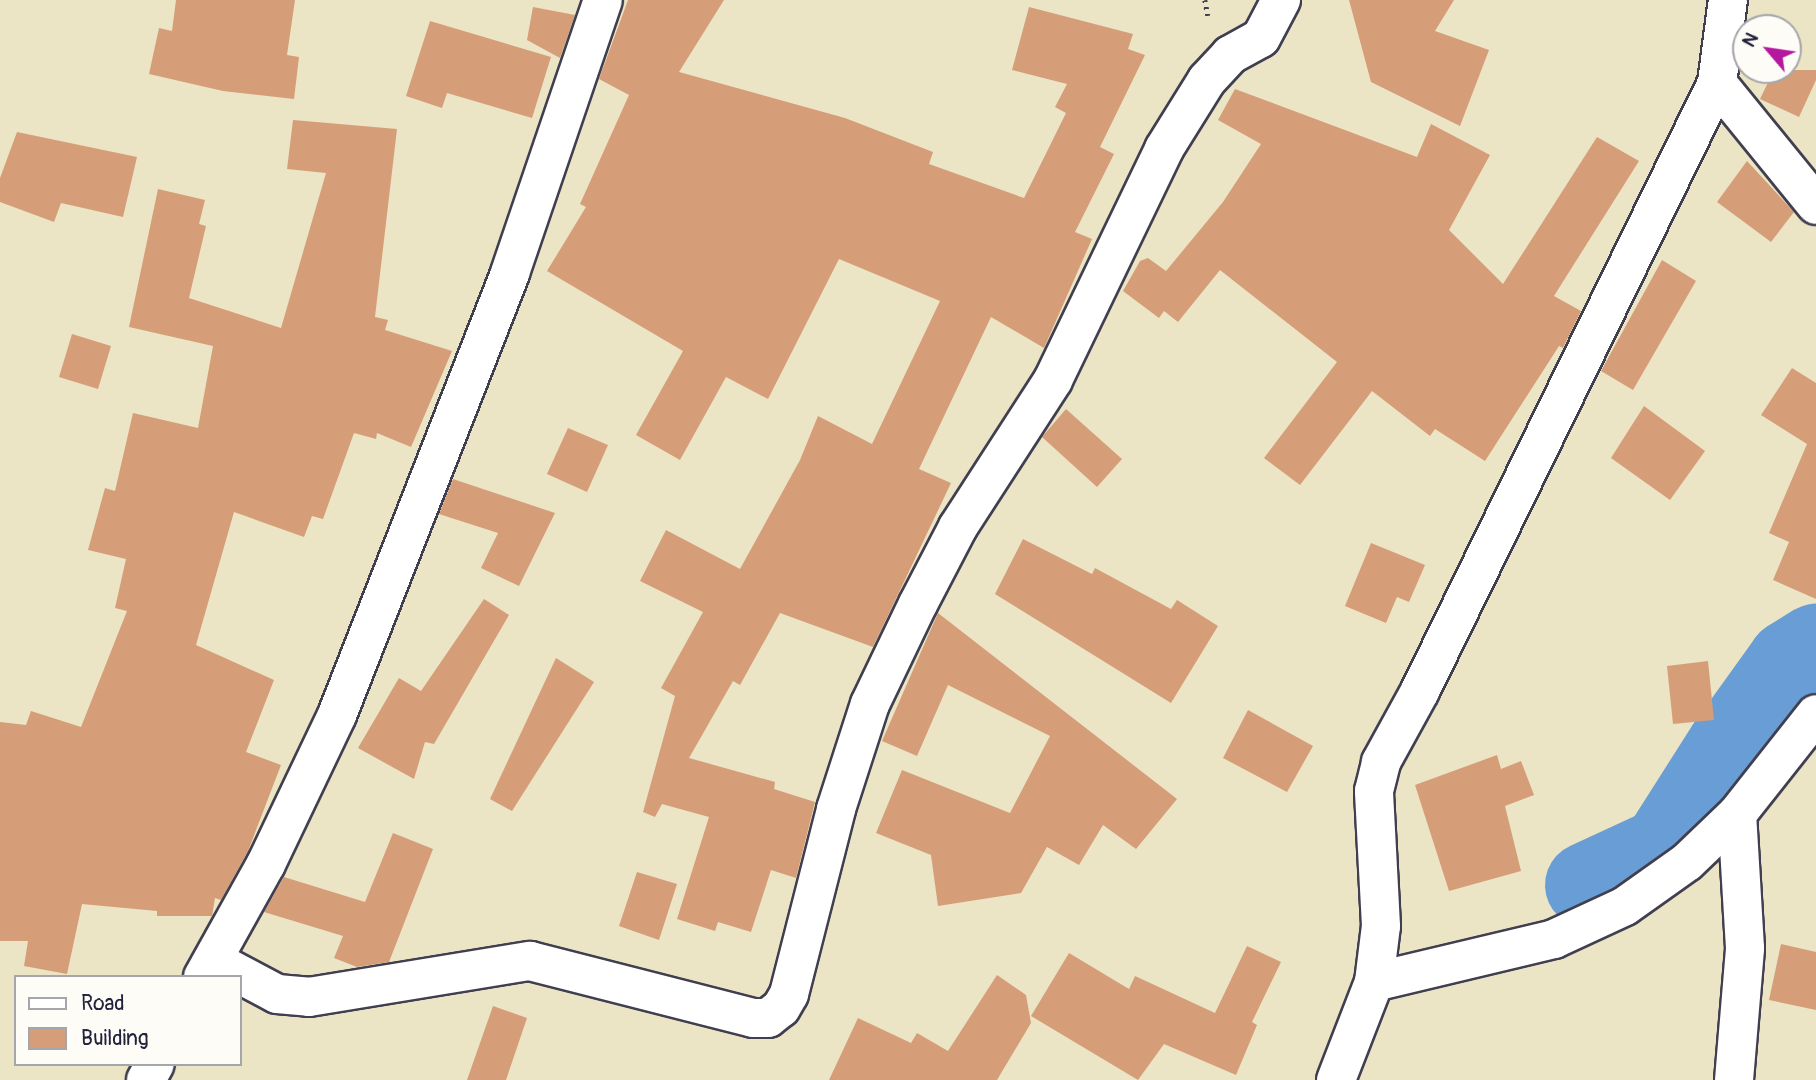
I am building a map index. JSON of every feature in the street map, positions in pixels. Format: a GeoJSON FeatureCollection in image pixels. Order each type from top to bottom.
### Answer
{"type":"FeatureCollection","features":[{"type":"Feature","properties":{"kind":"street"},"geometry":{"type":"LineString","coordinates":[[227,975],[208,968],[266,864],[337,715],[510,273],[603,0]]}},
{"type":"Feature","properties":{"kind":"street"},"geometry":{"type":"LineString","coordinates":[[242,981],[277,994],[309,997],[530,961],[753,1018],[768,1018],[781,1008],[789,994],[836,809],[870,704],[918,604],[958,527],[1053,380],[1164,149],[1207,80],[1230,55],[1261,38],[1281,0]]}},
{"type":"Feature","properties":{"kind":"street"},"geometry":{"type":"LineString","coordinates":[[1336,1080],[1374,982],[1381,926],[1374,791],[1381,762],[1425,681],[1717,83],[1728,0]]}},
{"type":"Feature","properties":{"kind":"street"},"geometry":{"type":"LineString","coordinates":[[1717,83],[1816,205]]}},
{"type":"Feature","properties":{"kind":"street"},"geometry":{"type":"LineString","coordinates":[[1374,982],[1554,939],[1625,906],[1687,862],[1737,814],[1816,714]]}},
{"type":"Feature","properties":{"kind":"street"},"geometry":{"type":"LineString","coordinates":[[1734,1080],[1745,948],[1737,814]]}},
{"type":"Feature","properties":{"kind":"building"},"geometry":{"type":"Polygon","coordinates":[[[176,0],[295,0],[287,55],[299,57],[294,99],[223,91],[149,74],[159,28],[172,31],[176,0]]]}},
{"type":"Feature","properties":{"kind":"building"},"geometry":{"type":"Polygon","coordinates":[[[628,0],[724,0],[679,72],[845,118],[933,152],[929,164],[1024,198],[1066,113],[1055,107],[1067,84],[1012,70],[1029,7],[1133,34],[1128,49],[1145,55],[1100,147],[1114,154],[1075,232],[1092,239],[1044,348],[991,317],[919,469],[951,483],[873,647],[780,613],[740,685],[733,681],[689,758],[775,782],[774,789],[815,802],[796,878],[771,870],[751,932],[718,922],[715,931],[677,919],[709,817],[662,804],[655,817],[643,812],[675,696],[661,688],[703,612],[640,581],[666,530],[740,569],[800,460],[818,416],[872,444],[940,301],[839,259],[768,399],[726,377],[680,460],[636,435],[683,351],[547,271],[586,207],[580,204],[629,95],[599,79],[628,0]]]}},
{"type":"Feature","properties":{"kind":"building"},"geometry":{"type":"Polygon","coordinates":[[[1349,0],[1454,0],[1435,31],[1489,50],[1460,126],[1371,82],[1349,0]]]}},
{"type":"Feature","properties":{"kind":"building"},"geometry":{"type":"Polygon","coordinates":[[[533,7],[575,15],[560,58],[527,40],[533,7]]]}},
{"type":"Feature","properties":{"kind":"building"},"geometry":{"type":"Polygon","coordinates":[[[430,21],[551,57],[532,118],[447,93],[442,108],[406,96],[430,21]]]}},
{"type":"Feature","properties":{"kind":"building"},"geometry":{"type":"Polygon","coordinates":[[[1802,70],[1816,70],[1816,80],[1799,117],[1760,99],[1767,84],[1802,84],[1802,70]]]}},
{"type":"Feature","properties":{"kind":"building"},"geometry":{"type":"Polygon","coordinates":[[[1235,89],[1417,157],[1431,124],[1490,155],[1449,230],[1503,284],[1597,137],[1639,161],[1554,296],[1581,311],[1563,348],[1559,346],[1485,461],[1435,429],[1430,436],[1372,391],[1300,485],[1264,458],[1337,362],[1220,270],[1178,322],[1164,311],[1159,318],[1123,291],[1140,261],[1148,258],[1166,271],[1223,202],[1261,144],[1218,120],[1235,89]]]}},
{"type":"Feature","properties":{"kind":"building"},"geometry":{"type":"Polygon","coordinates":[[[293,120],[397,129],[375,317],[388,320],[385,330],[452,351],[411,447],[377,433],[376,439],[354,433],[323,519],[312,516],[304,537],[234,512],[196,645],[274,680],[246,752],[281,765],[248,851],[221,900],[215,898],[212,916],[157,916],[157,911],[82,904],[67,974],[24,966],[28,941],[0,941],[0,722],[26,725],[31,711],[81,727],[127,611],[115,608],[126,559],[88,550],[105,488],[115,491],[133,413],[198,428],[213,346],[129,327],[158,189],[205,200],[199,224],[206,226],[189,298],[281,328],[326,173],[287,169],[293,120]]]}},
{"type":"Feature","properties":{"kind":"building"},"geometry":{"type":"Polygon","coordinates":[[[17,132],[137,157],[123,217],[61,203],[54,222],[0,202],[0,178],[17,132]]]}},
{"type":"Feature","properties":{"kind":"building"},"geometry":{"type":"Polygon","coordinates":[[[1747,161],[1794,212],[1771,242],[1717,202],[1747,161]]]}},
{"type":"Feature","properties":{"kind":"building"},"geometry":{"type":"Polygon","coordinates":[[[1662,260],[1696,281],[1633,390],[1601,371],[1662,260]]]}},
{"type":"Feature","properties":{"kind":"building"},"geometry":{"type":"Polygon","coordinates":[[[72,334],[111,346],[98,389],[59,377],[72,334]]]}},
{"type":"Feature","properties":{"kind":"building"},"geometry":{"type":"Polygon","coordinates":[[[1792,368],[1816,383],[1816,599],[1773,580],[1789,542],[1769,533],[1807,444],[1761,415],[1792,368]]]}},
{"type":"Feature","properties":{"kind":"building"},"geometry":{"type":"Polygon","coordinates":[[[1644,406],[1705,451],[1670,500],[1611,458],[1644,406]]]}},
{"type":"Feature","properties":{"kind":"building"},"geometry":{"type":"Polygon","coordinates":[[[1066,409],[1122,459],[1097,487],[1042,437],[1066,409]]]}},
{"type":"Feature","properties":{"kind":"building"},"geometry":{"type":"Polygon","coordinates":[[[568,428],[608,445],[587,492],[547,474],[568,428]]]}},
{"type":"Feature","properties":{"kind":"building"},"geometry":{"type":"Polygon","coordinates":[[[453,479],[555,513],[519,586],[481,568],[498,533],[439,514],[453,479]]]}},
{"type":"Feature","properties":{"kind":"building"},"geometry":{"type":"Polygon","coordinates":[[[1023,539],[1092,574],[1095,568],[1171,609],[1177,600],[1218,626],[1171,703],[995,594],[1023,539]]]}},
{"type":"Feature","properties":{"kind":"building"},"geometry":{"type":"Polygon","coordinates":[[[1371,543],[1425,565],[1409,602],[1397,597],[1386,623],[1345,606],[1371,543]]]}},
{"type":"Feature","properties":{"kind":"building"},"geometry":{"type":"Polygon","coordinates":[[[484,599],[509,615],[434,744],[425,742],[414,779],[358,748],[399,678],[421,691],[484,599]]]}},
{"type":"Feature","properties":{"kind":"building"},"geometry":{"type":"Polygon","coordinates":[[[938,613],[1177,799],[1136,849],[1103,825],[1079,865],[1047,847],[1021,893],[938,906],[931,855],[876,833],[902,770],[1010,813],[1050,736],[948,685],[917,756],[882,741],[938,613]]]}},
{"type":"Feature","properties":{"kind":"building"},"geometry":{"type":"Polygon","coordinates":[[[556,658],[594,682],[512,811],[490,799],[556,658]]]}},
{"type":"Feature","properties":{"kind":"building"},"geometry":{"type":"Polygon","coordinates":[[[1708,661],[1714,720],[1673,724],[1667,666],[1708,661]]]}},
{"type":"Feature","properties":{"kind":"building"},"geometry":{"type":"Polygon","coordinates":[[[1248,710],[1313,746],[1287,792],[1223,758],[1248,710]]]}},
{"type":"Feature","properties":{"kind":"building"},"geometry":{"type":"Polygon","coordinates":[[[1497,755],[1501,769],[1521,761],[1534,795],[1505,806],[1521,871],[1449,891],[1415,785],[1497,755]]]}},
{"type":"Feature","properties":{"kind":"building"},"geometry":{"type":"Polygon","coordinates":[[[393,833],[433,849],[389,962],[357,967],[334,958],[343,936],[264,912],[284,877],[365,902],[393,833]]]}},
{"type":"Feature","properties":{"kind":"building"},"geometry":{"type":"Polygon","coordinates":[[[637,872],[677,884],[659,940],[619,926],[637,872]]]}},
{"type":"Feature","properties":{"kind":"building"},"geometry":{"type":"Polygon","coordinates":[[[1781,944],[1816,952],[1816,1010],[1769,1000],[1781,944]]]}},
{"type":"Feature","properties":{"kind":"building"},"geometry":{"type":"Polygon","coordinates":[[[1247,946],[1281,962],[1252,1022],[1257,1025],[1236,1075],[1164,1044],[1138,1080],[1031,1016],[1069,953],[1129,989],[1135,976],[1215,1013],[1247,946]]]}},
{"type":"Feature","properties":{"kind":"building"},"geometry":{"type":"Polygon","coordinates":[[[997,975],[1026,995],[1031,1023],[997,1080],[829,1080],[858,1018],[911,1043],[917,1033],[948,1051],[997,975]]]}},
{"type":"Feature","properties":{"kind":"building"},"geometry":{"type":"Polygon","coordinates":[[[493,1006],[527,1018],[506,1080],[467,1080],[493,1006]]]}},
{"type":"Feature","properties":{"kind":"waterway"},"geometry":{"type":"LineString","coordinates":[[1588,885],[1664,850],[1729,748],[1790,663],[1816,647]]}}]}
